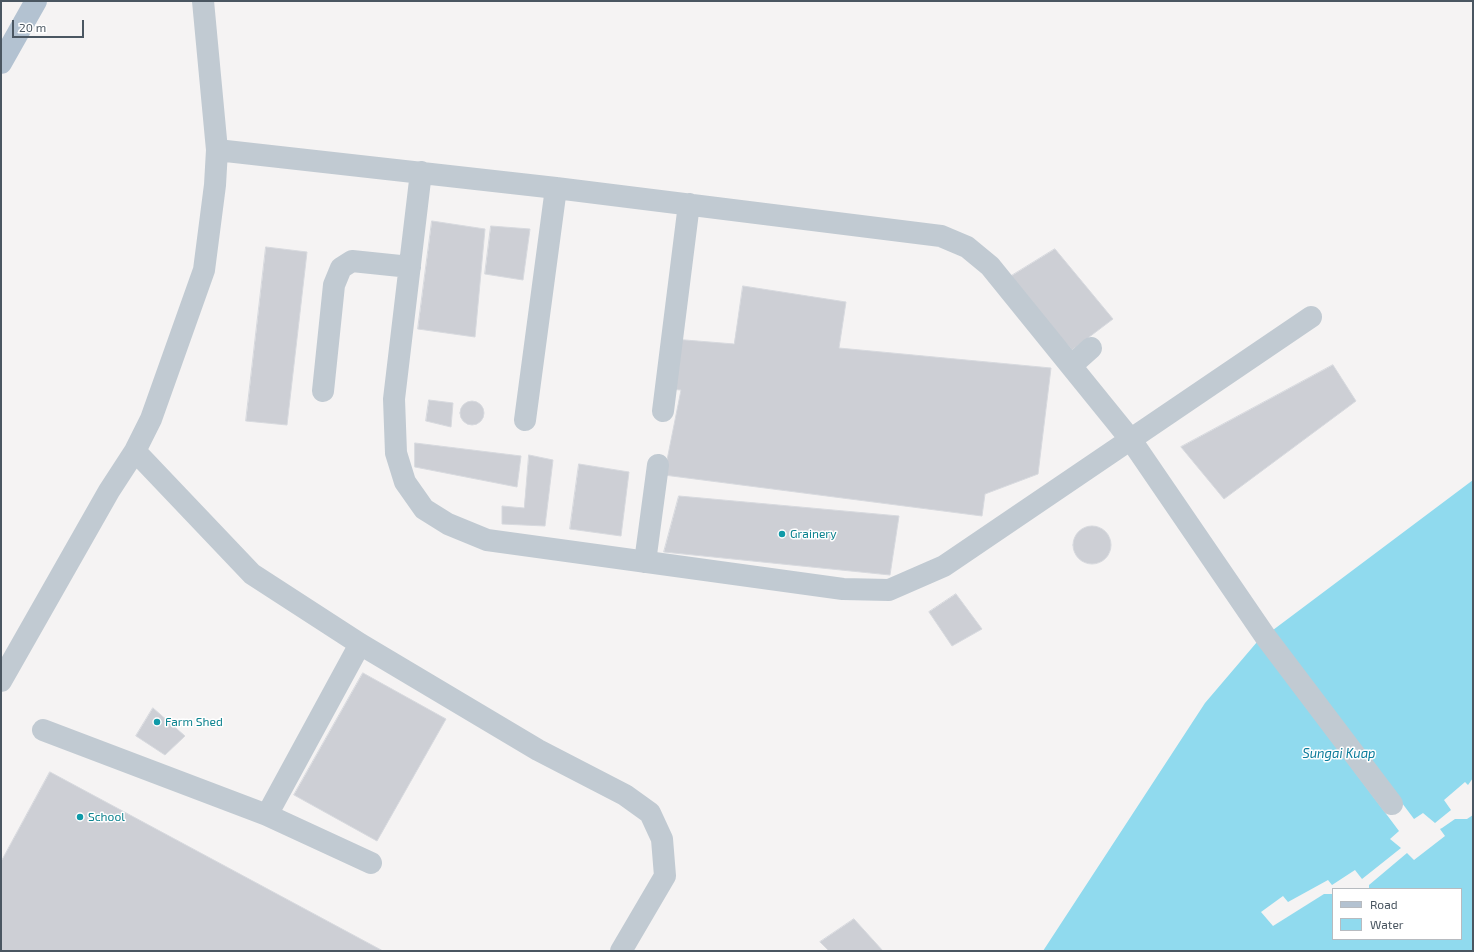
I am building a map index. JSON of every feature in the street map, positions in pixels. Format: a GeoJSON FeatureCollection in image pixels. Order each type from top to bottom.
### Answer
{"type":"FeatureCollection","features":[{"type":"Feature","properties":{"kind":"main road"},"geometry":{"type":"LineString","coordinates":[[1,63],[36,1]]}},
{"type":"Feature","properties":{"kind":"lane"},"geometry":{"type":"LineString","coordinates":[[1,681],[109,491],[135,451],[151,418],[204,270],[215,184],[217,150],[203,1]]}},
{"type":"Feature","properties":{"kind":"lane"},"geometry":{"type":"LineString","coordinates":[[217,150],[556,188],[940,236],[967,247],[990,266],[1131,440],[1265,636],[1392,804]]}},
{"type":"Feature","properties":{"kind":"lane"},"geometry":{"type":"LineString","coordinates":[[421,172],[394,399],[396,453],[405,482],[424,509],[448,524],[487,540],[843,589],[889,590],[944,566],[1311,317]]}},
{"type":"Feature","properties":{"kind":"lane"},"geometry":{"type":"LineString","coordinates":[[524,420],[556,188]]}},
{"type":"Feature","properties":{"kind":"lane"},"geometry":{"type":"LineString","coordinates":[[663,411],[690,204]]}},
{"type":"Feature","properties":{"kind":"lane"},"geometry":{"type":"LineString","coordinates":[[323,391],[334,285],[341,268],[352,261],[410,267]]}},
{"type":"Feature","properties":{"kind":"lane"},"geometry":{"type":"LineString","coordinates":[[1072,366],[1091,348]]}},
{"type":"Feature","properties":{"kind":"lane"},"geometry":{"type":"LineString","coordinates":[[135,451],[252,574],[360,644],[538,750],[625,795],[650,813],[662,839],[665,876],[621,951]]}},
{"type":"Feature","properties":{"kind":"lane"},"geometry":{"type":"LineString","coordinates":[[645,562],[658,465]]}},
{"type":"Feature","properties":{"kind":"lane"},"geometry":{"type":"LineString","coordinates":[[267,815],[360,644]]}},
{"type":"Feature","properties":{"kind":"lane"},"geometry":{"type":"LineString","coordinates":[[43,730],[267,815],[371,863]]}},
{"type":"Feature","properties":{"kind":"water","name":"Sungai Kuap"},"geometry":{"type":"Polygon","coordinates":[[[1473,480],[1473,951],[1043,951],[1205,703],[1257,642],[1473,480]]]}},
{"type":"Feature","properties":{"kind":"pier"},"geometry":{"type":"Polygon","coordinates":[[[1273,631],[1414,819],[1423,813],[1435,823],[1451,810],[1444,800],[1465,782],[1468,785],[1473,778],[1473,815],[1467,819],[1455,819],[1440,829],[1445,836],[1414,860],[1407,853],[1369,885],[1369,888],[1332,888],[1332,894],[1324,894],[1273,926],[1261,912],[1283,896],[1288,902],[1328,880],[1332,885],[1355,870],[1362,879],[1401,848],[1390,839],[1399,831],[1257,642],[1273,631]]]}},
{"type":"Feature","properties":{"kind":"building"},"geometry":{"type":"Polygon","coordinates":[[[432,221],[485,229],[475,337],[418,329],[432,221]]]}},
{"type":"Feature","properties":{"kind":"building"},"geometry":{"type":"Polygon","coordinates":[[[491,226],[530,229],[523,280],[485,274],[491,226]]]}},
{"type":"Feature","properties":{"kind":"building"},"geometry":{"type":"Polygon","coordinates":[[[266,247],[307,252],[287,425],[246,421],[266,247]]]}},
{"type":"Feature","properties":{"kind":"building"},"geometry":{"type":"Polygon","coordinates":[[[1055,249],[1113,319],[1072,350],[1008,278],[1055,249]]]}},
{"type":"Feature","properties":{"kind":"building"},"geometry":{"type":"Polygon","coordinates":[[[743,286],[846,302],[839,348],[1051,368],[1038,474],[985,494],[982,516],[664,475],[681,390],[668,389],[673,339],[734,344],[743,286]]]}},
{"type":"Feature","properties":{"kind":"building"},"geometry":{"type":"Polygon","coordinates":[[[1333,365],[1356,401],[1224,499],[1181,447],[1333,365]]]}},
{"type":"Feature","properties":{"kind":"building"},"geometry":{"type":"Polygon","coordinates":[[[429,400],[453,403],[451,427],[426,421],[429,400]]]}},
{"type":"Feature","properties":{"kind":"building"},"geometry":{"type":"Polygon","coordinates":[[[472,401],[481,404],[484,413],[481,422],[472,425],[463,422],[460,413],[463,404],[472,401]]]}},
{"type":"Feature","properties":{"kind":"building"},"geometry":{"type":"Polygon","coordinates":[[[415,443],[521,456],[517,487],[415,467],[415,443]]]}},
{"type":"Feature","properties":{"kind":"building"},"geometry":{"type":"Polygon","coordinates":[[[529,455],[553,460],[545,526],[502,524],[502,506],[524,508],[529,455]]]}},
{"type":"Feature","properties":{"kind":"building"},"geometry":{"type":"Polygon","coordinates":[[[579,464],[629,472],[621,536],[570,529],[579,464]]]}},
{"type":"Feature","properties":{"kind":"building","name":"Grainery"},"geometry":{"type":"Polygon","coordinates":[[[679,496],[899,516],[890,575],[664,552],[679,496]]]}},
{"type":"Feature","properties":{"kind":"building"},"geometry":{"type":"Polygon","coordinates":[[[1092,526],[1102,529],[1108,535],[1111,545],[1108,555],[1102,561],[1092,564],[1082,561],[1076,555],[1073,545],[1076,535],[1082,529],[1092,526]]]}},
{"type":"Feature","properties":{"kind":"building"},"geometry":{"type":"Polygon","coordinates":[[[956,594],[982,629],[952,646],[929,612],[956,594]]]}},
{"type":"Feature","properties":{"kind":"building"},"geometry":{"type":"Polygon","coordinates":[[[363,673],[446,719],[377,841],[294,795],[363,673]]]}},
{"type":"Feature","properties":{"kind":"building","name":"Farm Shed"},"geometry":{"type":"Polygon","coordinates":[[[153,708],[185,736],[165,755],[136,736],[153,708]]]}},
{"type":"Feature","properties":{"kind":"building","name":"School"},"geometry":{"type":"Polygon","coordinates":[[[50,772],[383,951],[1,951],[1,862],[50,772]]]}},
{"type":"Feature","properties":{"kind":"building"},"geometry":{"type":"Polygon","coordinates":[[[854,919],[883,951],[829,951],[820,942],[854,919]]]}},
{"type":"Feature","properties":{"kind":"place","name":"Grainery"},"geometry":{"type":"Point","coordinates":[782,534]}},
{"type":"Feature","properties":{"kind":"place","name":"Farm Shed"},"geometry":{"type":"Point","coordinates":[157,722]}},
{"type":"Feature","properties":{"kind":"place","name":"School"},"geometry":{"type":"Point","coordinates":[80,817]}}]}
